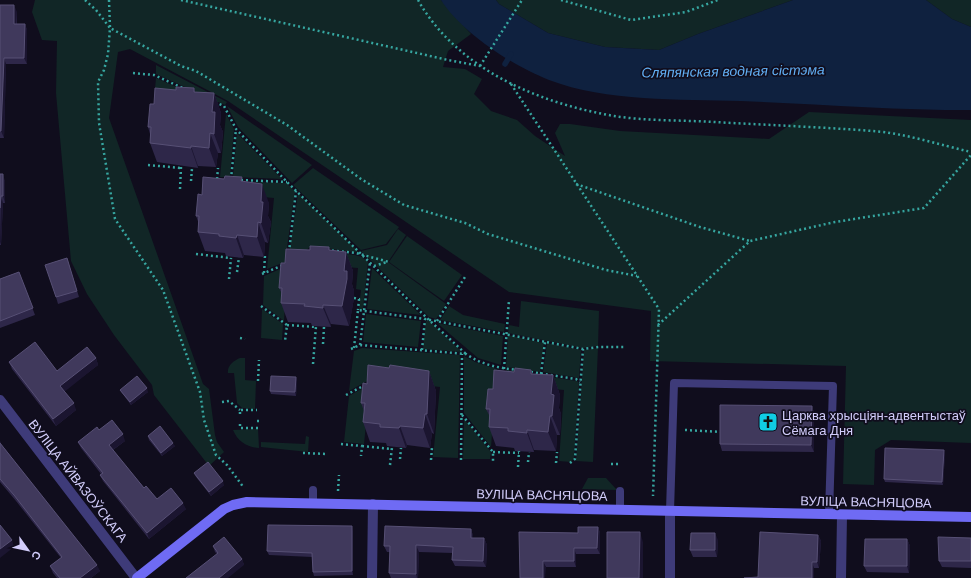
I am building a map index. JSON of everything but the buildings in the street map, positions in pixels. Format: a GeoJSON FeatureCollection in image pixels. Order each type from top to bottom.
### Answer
{"type":"FeatureCollection","features":[{"type":"Feature","properties":{"kind":"street","name":"ВУЛІЦА АЙВАЗОЎСКАГА"},"geometry":{"type":"LineString","coordinates":[[0,400],[137,578]]}},
{"type":"Feature","properties":{"kind":"street","name":"ВУЛІЦА ВАСНЯЦОВА"},"geometry":{"type":"LineString","coordinates":[[137,578],[201,526],[233,505],[258,502],[971,517]]}},
{"type":"Feature","properties":{"kind":"street"},"geometry":{"type":"LineString","coordinates":[[372,578],[373,504]]}},
{"type":"Feature","properties":{"kind":"street"},"geometry":{"type":"LineString","coordinates":[[670,511],[670,578]]}},
{"type":"Feature","properties":{"kind":"street"},"geometry":{"type":"LineString","coordinates":[[841,578],[842,515]]}},
{"type":"Feature","properties":{"kind":"lane"},"geometry":{"type":"LineString","coordinates":[[670,511],[674,383],[833,386],[829,514]]}},
{"type":"Feature","properties":{"kind":"lane"},"geometry":{"type":"LineString","coordinates":[[313,490],[313,503]]}},
{"type":"Feature","properties":{"kind":"lane"},"geometry":{"type":"LineString","coordinates":[[620,491],[620,510]]}},
{"type":"Feature","properties":{"kind":"path"},"geometry":{"type":"LineString","coordinates":[[85,0],[96,10],[110,28],[181,66],[196,72],[275,118],[361,178],[404,205],[465,223],[496,236],[606,270],[637,276]]}},
{"type":"Feature","properties":{"kind":"path"},"geometry":{"type":"LineString","coordinates":[[109,0],[110,28],[108,54],[104,70],[98,82],[99,123],[115,218],[163,290],[200,392],[204,420],[216,455],[227,464],[244,488]]}},
{"type":"Feature","properties":{"kind":"path"},"geometry":{"type":"LineString","coordinates":[[181,0],[480,66]]}},
{"type":"Feature","properties":{"kind":"path"},"geometry":{"type":"LineString","coordinates":[[418,0],[428,17],[450,43],[480,66],[511,84],[564,106],[616,116],[875,131],[971,152]]}},
{"type":"Feature","properties":{"kind":"path"},"geometry":{"type":"LineString","coordinates":[[480,66],[522,0]]}},
{"type":"Feature","properties":{"kind":"path"},"geometry":{"type":"LineString","coordinates":[[561,0],[631,20],[686,12],[718,0]]}},
{"type":"Feature","properties":{"kind":"path"},"geometry":{"type":"LineString","coordinates":[[133,73],[154,75],[187,89]]}},
{"type":"Feature","properties":{"kind":"path"},"geometry":{"type":"LineString","coordinates":[[511,84],[658,309],[653,496]]}},
{"type":"Feature","properties":{"kind":"path"},"geometry":{"type":"LineString","coordinates":[[212,101],[224,106],[236,129],[287,182],[427,319],[466,354],[476,360],[504,368],[519,370]]}},
{"type":"Feature","properties":{"kind":"path"},"geometry":{"type":"LineString","coordinates":[[231,179],[236,129]]}},
{"type":"Feature","properties":{"kind":"path"},"geometry":{"type":"LineString","coordinates":[[658,326],[750,241],[771,235],[835,222],[924,208],[971,155]]}},
{"type":"Feature","properties":{"kind":"path"},"geometry":{"type":"LineString","coordinates":[[148,165],[181,167],[180,189]]}},
{"type":"Feature","properties":{"kind":"path"},"geometry":{"type":"LineString","coordinates":[[191,181],[192,168]]}},
{"type":"Feature","properties":{"kind":"path"},"geometry":{"type":"LineString","coordinates":[[217,179],[218,168]]}},
{"type":"Feature","properties":{"kind":"path"},"geometry":{"type":"LineString","coordinates":[[213,179],[287,182]]}},
{"type":"Feature","properties":{"kind":"path"},"geometry":{"type":"LineString","coordinates":[[575,184],[700,227],[750,241]]}},
{"type":"Feature","properties":{"kind":"path"},"geometry":{"type":"LineString","coordinates":[[288,256],[296,191]]}},
{"type":"Feature","properties":{"kind":"path"},"geometry":{"type":"LineString","coordinates":[[326,249],[363,255],[389,262],[374,266]]}},
{"type":"Feature","properties":{"kind":"path"},"geometry":{"type":"LineString","coordinates":[[196,254],[231,257],[229,279]]}},
{"type":"Feature","properties":{"kind":"path"},"geometry":{"type":"LineString","coordinates":[[265,255],[263,274],[287,263]]}},
{"type":"Feature","properties":{"kind":"path"},"geometry":{"type":"LineString","coordinates":[[237,272],[239,258]]}},
{"type":"Feature","properties":{"kind":"path"},"geometry":{"type":"LineString","coordinates":[[360,345],[370,262]]}},
{"type":"Feature","properties":{"kind":"path"},"geometry":{"type":"LineString","coordinates":[[437,321],[465,277]]}},
{"type":"Feature","properties":{"kind":"path"},"geometry":{"type":"LineString","coordinates":[[354,298],[358,299],[358,310],[352,348],[360,345],[466,354]]}},
{"type":"Feature","properties":{"kind":"path"},"geometry":{"type":"LineString","coordinates":[[504,375],[509,300]]}},
{"type":"Feature","properties":{"kind":"path"},"geometry":{"type":"LineString","coordinates":[[261,306],[287,325],[316,327],[312,364]]}},
{"type":"Feature","properties":{"kind":"path"},"geometry":{"type":"LineString","coordinates":[[358,310],[427,319],[583,349],[599,346],[624,347]]}},
{"type":"Feature","properties":{"kind":"path"},"geometry":{"type":"LineString","coordinates":[[422,350],[427,319]]}},
{"type":"Feature","properties":{"kind":"path"},"geometry":{"type":"LineString","coordinates":[[285,341],[287,325]]}},
{"type":"Feature","properties":{"kind":"path"},"geometry":{"type":"LineString","coordinates":[[323,344],[324,327]]}},
{"type":"Feature","properties":{"kind":"path"},"geometry":{"type":"LineString","coordinates":[[240,338],[245,339]]}},
{"type":"Feature","properties":{"kind":"path"},"geometry":{"type":"LineString","coordinates":[[541,374],[545,342]]}},
{"type":"Feature","properties":{"kind":"path"},"geometry":{"type":"LineString","coordinates":[[570,463],[575,459],[583,349]]}},
{"type":"Feature","properties":{"kind":"path"},"geometry":{"type":"LineString","coordinates":[[461,460],[462,354]]}},
{"type":"Feature","properties":{"kind":"path"},"geometry":{"type":"LineString","coordinates":[[258,381],[259,360]]}},
{"type":"Feature","properties":{"kind":"path"},"geometry":{"type":"LineString","coordinates":[[526,372],[576,379],[580,382]]}},
{"type":"Feature","properties":{"kind":"path"},"geometry":{"type":"LineString","coordinates":[[346,396],[366,384]]}},
{"type":"Feature","properties":{"kind":"path"},"geometry":{"type":"LineString","coordinates":[[222,402],[229,401],[240,410],[257,410]]}},
{"type":"Feature","properties":{"kind":"path"},"geometry":{"type":"LineString","coordinates":[[462,414],[493,452],[493,461]]}},
{"type":"Feature","properties":{"kind":"path"},"geometry":{"type":"LineString","coordinates":[[240,424],[240,428],[259,428]]}},
{"type":"Feature","properties":{"kind":"path"},"geometry":{"type":"LineString","coordinates":[[700,430],[722,432]]}},
{"type":"Feature","properties":{"kind":"path"},"geometry":{"type":"LineString","coordinates":[[341,444],[392,448],[390,465]]}},
{"type":"Feature","properties":{"kind":"path"},"geometry":{"type":"LineString","coordinates":[[361,456],[362,446]]}},
{"type":"Feature","properties":{"kind":"path"},"geometry":{"type":"LineString","coordinates":[[431,460],[432,446]]}},
{"type":"Feature","properties":{"kind":"path"},"geometry":{"type":"LineString","coordinates":[[400,459],[401,448]]}},
{"type":"Feature","properties":{"kind":"path"},"geometry":{"type":"LineString","coordinates":[[493,452],[519,452],[518,467]]}},
{"type":"Feature","properties":{"kind":"path"},"geometry":{"type":"LineString","coordinates":[[528,462],[529,452]]}},
{"type":"Feature","properties":{"kind":"path"},"geometry":{"type":"LineString","coordinates":[[556,462],[557,452]]}},
{"type":"Feature","properties":{"kind":"path"},"geometry":{"type":"LineString","coordinates":[[303,453],[328,454]]}},
{"type":"Feature","properties":{"kind":"path"},"geometry":{"type":"LineString","coordinates":[[611,464],[621,464]]}},
{"type":"Feature","properties":{"kind":"path"},"geometry":{"type":"LineString","coordinates":[[338,477],[338,488]]}},
{"type":"Feature","properties":{"kind":"green space"},"geometry":{"type":"Polygon","coordinates":[[[35,0],[441,0],[471,34],[448,51],[443,67],[465,69],[482,79],[474,94],[491,111],[517,120],[535,136],[565,156],[555,133],[560,124],[620,131],[769,139],[809,112],[971,120],[971,443],[891,440],[875,450],[874,485],[843,484],[846,366],[650,361],[651,311],[509,292],[228,101],[130,49],[118,52],[109,118],[203,384],[209,389],[215,435],[217,442],[224,452],[209,466],[154,395],[152,385],[114,335],[87,294],[71,261],[56,93],[57,41],[42,40],[32,12],[35,0]]]}},
{"type":"Feature","properties":{"kind":"green space"},"geometry":{"type":"Polygon","coordinates":[[[496,0],[793,0],[698,34],[659,50],[605,47],[548,33],[499,4],[496,0]]]}},
{"type":"Feature","properties":{"kind":"green space"},"geometry":{"type":"Polygon","coordinates":[[[926,0],[971,0],[971,27],[952,19],[926,0]]]}},
{"type":"Feature","properties":{"kind":"green space"},"geometry":{"type":"Polygon","coordinates":[[[156,65],[227,102],[225,105],[156,74],[156,65]]]}},
{"type":"Feature","properties":{"kind":"green space"},"geometry":{"type":"Polygon","coordinates":[[[156,78],[197,96],[196,104],[154,100],[156,78]]]}},
{"type":"Feature","properties":{"kind":"green space"},"geometry":{"type":"Polygon","coordinates":[[[227,106],[312,165],[292,183],[238,127],[227,106]]]}},
{"type":"Feature","properties":{"kind":"green space"},"geometry":{"type":"Polygon","coordinates":[[[226,114],[234,129],[230,177],[220,177],[226,114]]]}},
{"type":"Feature","properties":{"kind":"green space"},"geometry":{"type":"Polygon","coordinates":[[[237,133],[282,179],[233,177],[237,133]]]}},
{"type":"Feature","properties":{"kind":"green space"},"geometry":{"type":"Polygon","coordinates":[[[313,168],[399,227],[386,244],[361,250],[293,185],[313,168]]]}},
{"type":"Feature","properties":{"kind":"green space"},"geometry":{"type":"Polygon","coordinates":[[[213,181],[286,183],[295,191],[285,262],[267,269],[274,198],[209,192],[200,212],[203,184],[213,181]]]}},
{"type":"Feature","properties":{"kind":"green space"},"geometry":{"type":"Polygon","coordinates":[[[298,193],[360,253],[311,246],[293,262],[288,262],[298,193]]]}},
{"type":"Feature","properties":{"kind":"green space"},"geometry":{"type":"Polygon","coordinates":[[[398,229],[406,235],[388,262],[446,304],[436,319],[429,317],[361,251],[387,245],[398,229]]]}},
{"type":"Feature","properties":{"kind":"green space"},"geometry":{"type":"Polygon","coordinates":[[[407,236],[462,275],[444,301],[389,262],[407,236]]]}},
{"type":"Feature","properties":{"kind":"green space"},"geometry":{"type":"Polygon","coordinates":[[[312,249],[355,255],[362,257],[368,262],[363,309],[359,309],[361,290],[356,289],[358,268],[297,263],[312,249]]]}},
{"type":"Feature","properties":{"kind":"green space"},"geometry":{"type":"Polygon","coordinates":[[[287,266],[284,321],[263,305],[264,276],[287,266]]]}},
{"type":"Feature","properties":{"kind":"green space"},"geometry":{"type":"Polygon","coordinates":[[[372,268],[421,315],[367,309],[372,268]]]}},
{"type":"Feature","properties":{"kind":"green space"},"geometry":{"type":"Polygon","coordinates":[[[521,301],[599,311],[598,346],[583,348],[508,333],[509,325],[519,327],[521,301]]]}},
{"type":"Feature","properties":{"kind":"green space"},"geometry":{"type":"Polygon","coordinates":[[[449,306],[463,315],[505,324],[504,332],[440,320],[449,306]]]}},
{"type":"Feature","properties":{"kind":"green space"},"geometry":{"type":"Polygon","coordinates":[[[262,309],[283,324],[282,340],[261,338],[262,309]]]}},
{"type":"Feature","properties":{"kind":"green space"},"geometry":{"type":"Polygon","coordinates":[[[366,314],[421,321],[418,347],[363,342],[366,314]]]}},
{"type":"Feature","properties":{"kind":"green space"},"geometry":{"type":"Polygon","coordinates":[[[426,321],[429,321],[462,352],[423,349],[426,321]]]}},
{"type":"Feature","properties":{"kind":"green space"},"geometry":{"type":"Polygon","coordinates":[[[437,323],[503,336],[501,365],[478,358],[437,323]]]}},
{"type":"Feature","properties":{"kind":"green space"},"geometry":{"type":"Polygon","coordinates":[[[508,335],[544,343],[540,372],[506,367],[508,335]]]}},
{"type":"Feature","properties":{"kind":"green space"},"geometry":{"type":"Polygon","coordinates":[[[547,343],[581,350],[579,378],[543,372],[547,343]]]}},
{"type":"Feature","properties":{"kind":"green space"},"geometry":{"type":"Polygon","coordinates":[[[362,348],[460,355],[458,458],[433,457],[440,387],[371,379],[349,391],[354,351],[362,348]]]}},
{"type":"Feature","properties":{"kind":"green space"},"geometry":{"type":"Polygon","coordinates":[[[598,348],[593,462],[576,461],[584,350],[598,348]]]}},
{"type":"Feature","properties":{"kind":"green space"},"geometry":{"type":"Polygon","coordinates":[[[464,356],[475,362],[497,369],[491,447],[464,413],[464,356]]]}},
{"type":"Feature","properties":{"kind":"green space"},"geometry":{"type":"Polygon","coordinates":[[[240,358],[245,358],[245,380],[256,381],[255,409],[242,408],[237,403],[234,373],[228,373],[228,368],[231,364],[240,358]]]}},
{"type":"Feature","properties":{"kind":"green space"},"geometry":{"type":"Polygon","coordinates":[[[506,370],[577,381],[579,383],[574,458],[571,462],[559,461],[564,390],[505,385],[506,370]]]}},
{"type":"Feature","properties":{"kind":"green space"},"geometry":{"type":"Polygon","coordinates":[[[370,384],[364,444],[344,442],[349,396],[370,384]]]}},
{"type":"Feature","properties":{"kind":"green space"},"geometry":{"type":"Polygon","coordinates":[[[464,419],[491,452],[490,459],[463,459],[464,419]]]}},
{"type":"Feature","properties":{"kind":"green space"},"geometry":{"type":"Polygon","coordinates":[[[258,429],[259,448],[240,441],[233,430],[258,429]]]}},
{"type":"Feature","properties":{"kind":"green space"},"geometry":{"type":"Polygon","coordinates":[[[306,436],[309,437],[308,452],[261,447],[261,442],[305,444],[306,436]]]}},
{"type":"Feature","properties":{"kind":"green space"},"geometry":{"type":"Polygon","coordinates":[[[588,478],[606,478],[617,490],[582,489],[588,478]]]}},
{"type":"Feature","properties":{"kind":"water","name":"Сляпянская водная сістэма"},"geometry":{"type":"Polygon","coordinates":[[[441,0],[496,0],[499,4],[548,33],[605,47],[659,50],[698,34],[793,0],[926,0],[952,19],[971,27],[971,110],[644,98],[595,92],[571,87],[549,80],[520,66],[489,47],[475,36],[450,12],[441,0]]]}},
{"type":"Feature","properties":{"kind":"waterway"},"geometry":{"type":"LineString","coordinates":[[505,64],[511,54]]}},
{"type":"Feature","properties":{"kind":"place","name":"Царква хрысціян-адвентыстаў Сёмага Дня"},"geometry":{"type":"Point","coordinates":[768,422]}}]}
